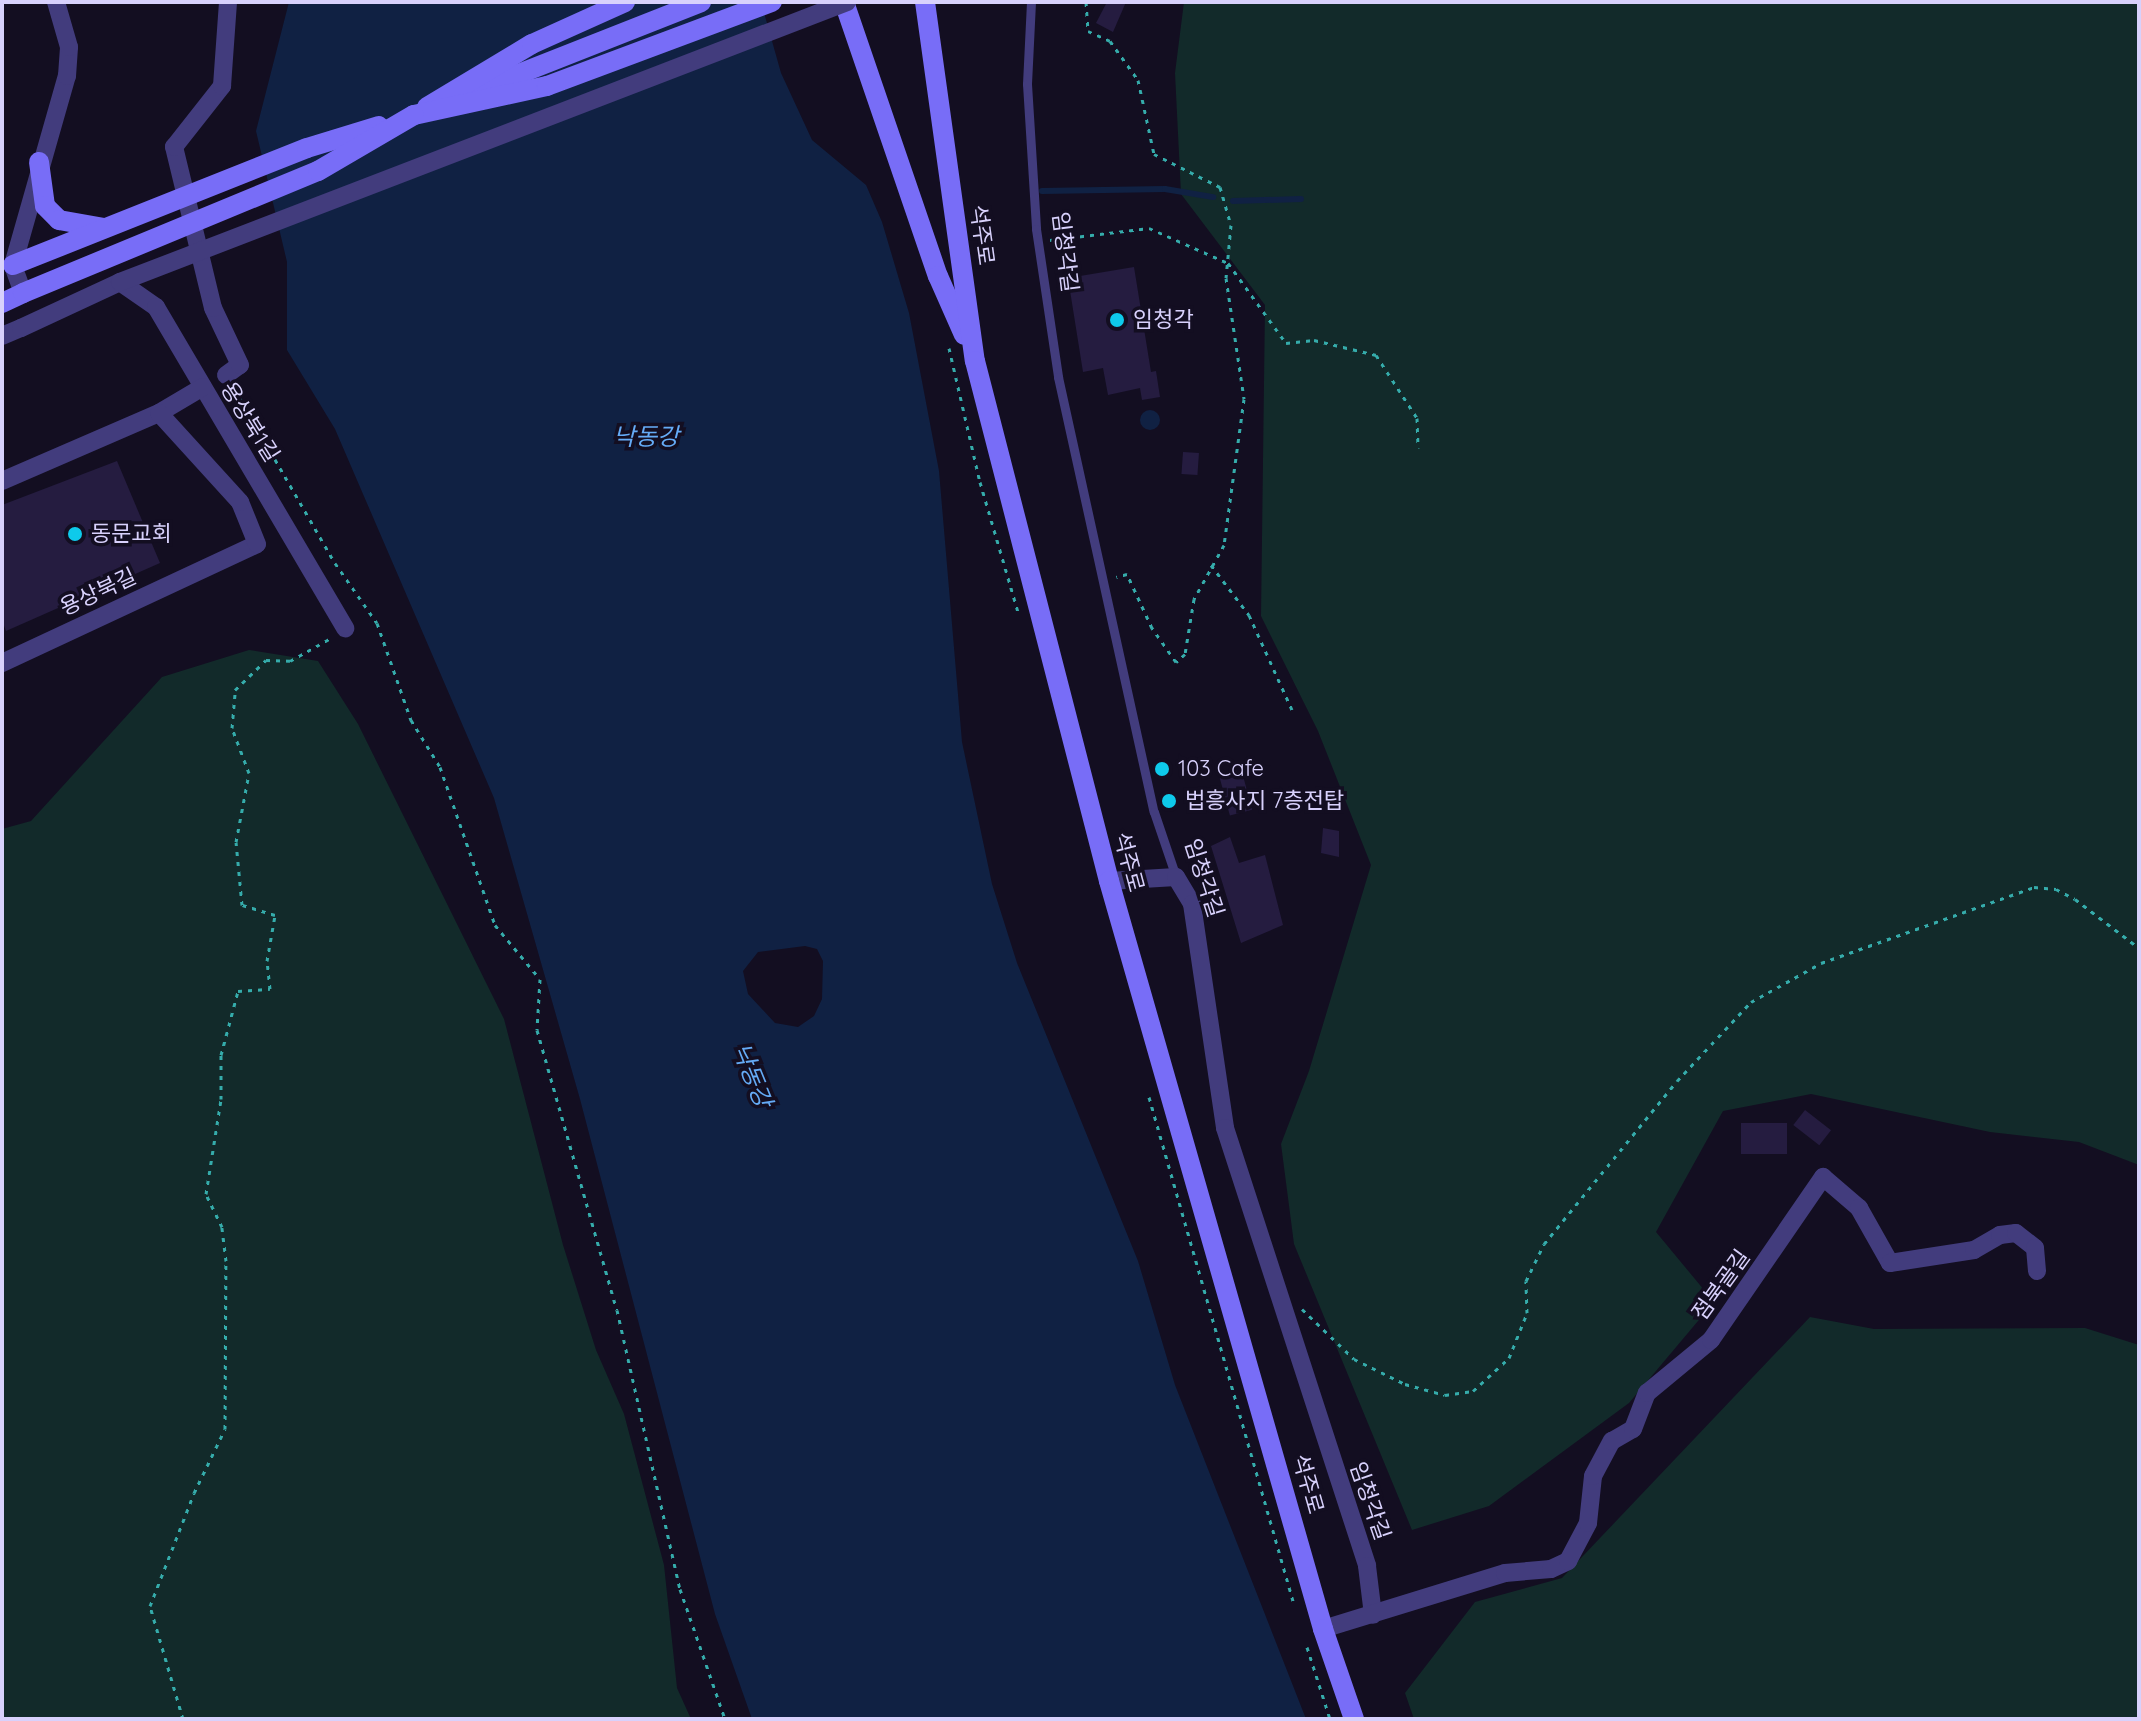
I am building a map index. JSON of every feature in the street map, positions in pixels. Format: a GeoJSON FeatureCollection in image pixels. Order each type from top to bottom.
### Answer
{"type":"FeatureCollection","features":[{"type":"Feature","properties":{"kind":"street"},"geometry":{"type":"LineString","coordinates":[[23,293],[7,267],[67,76],[69,47],[56,2]]}},
{"type":"Feature","properties":{"kind":"street"},"geometry":{"type":"LineString","coordinates":[[226,375],[240,365],[213,308],[174,147],[222,86],[228,2]]}},
{"type":"Feature","properties":{"kind":"street"},"geometry":{"type":"LineString","coordinates":[[2,303],[318,171],[532,44],[625,2]]}},
{"type":"Feature","properties":{"kind":"street"},"geometry":{"type":"LineString","coordinates":[[7,267],[307,148],[414,115],[701,2]]}},
{"type":"Feature","properties":{"kind":"street"},"geometry":{"type":"LineString","coordinates":[[414,115],[547,86],[772,2]]}},
{"type":"Feature","properties":{"kind":"street"},"geometry":{"type":"LineString","coordinates":[[2,336],[120,282],[846,2],[938,276],[975,361]]}},
{"type":"Feature","properties":{"kind":"street","name":"석주로"},"geometry":{"type":"LineString","coordinates":[[925,2],[975,361],[1109,881],[1323,1629],[1354,1719]]}},
{"type":"Feature","properties":{"kind":"street"},"geometry":{"type":"LineString","coordinates":[[39,162],[45,206],[59,220],[104,228]]}},
{"type":"Feature","properties":{"kind":"street"},"geometry":{"type":"LineString","coordinates":[[120,282],[156,307],[203,387]]}},
{"type":"Feature","properties":{"kind":"street","name":"용상북1길"},"geometry":{"type":"LineString","coordinates":[[2,481],[159,413],[203,387],[345,628]]}},
{"type":"Feature","properties":{"kind":"street"},"geometry":{"type":"LineString","coordinates":[[159,413],[240,502],[278,512]]}},
{"type":"Feature","properties":{"kind":"street","name":"용상북길"},"geometry":{"type":"LineString","coordinates":[[2,663],[257,544],[240,502]]}},
{"type":"Feature","properties":{"kind":"street"},"geometry":{"type":"LineString","coordinates":[[1109,881],[1176,877]]}},
{"type":"Feature","properties":{"kind":"street","name":"임청각길"},"geometry":{"type":"LineString","coordinates":[[1176,877],[1192,904],[1225,1128],[1367,1566],[1373,1615]]}},
{"type":"Feature","properties":{"kind":"street","name":"점북골길"},"geometry":{"type":"LineString","coordinates":[[1323,1629],[1505,1573],[1551,1569],[1568,1561],[1588,1523],[1593,1476],[1612,1441],[1633,1429],[1647,1393],[1674,1365],[1711,1340],[1823,1177],[1859,1208],[1890,1263],[1974,1250],[2000,1235],[2016,1233],[2035,1248],[2037,1271]]}},
{"type":"Feature","properties":{"kind":"lane","name":"임청각길"},"geometry":{"type":"LineString","coordinates":[[1031,2],[1027,84],[1038,242],[1058,377],[1154,812],[1176,877]]}},
{"type":"Feature","properties":{"kind":"path"},"geometry":{"type":"LineString","coordinates":[[1086,2],[1088,31],[1110,41],[1138,80],[1154,154],[1220,187],[1231,225],[1228,263],[1244,399],[1224,545],[1194,599],[1185,654],[1176,662],[1152,628],[1127,574],[1102,580]]}},
{"type":"Feature","properties":{"kind":"path"},"geometry":{"type":"LineString","coordinates":[[1038,242],[1149,228],[1228,263],[1286,343],[1314,340],[1376,355],[1417,418],[1418,448]]}},
{"type":"Feature","properties":{"kind":"path"},"geometry":{"type":"LineString","coordinates":[[226,375],[335,563],[377,623],[411,720],[440,767],[495,925],[540,979],[537,1030],[617,1310],[680,1589],[725,1719]]}},
{"type":"Feature","properties":{"kind":"path"},"geometry":{"type":"LineString","coordinates":[[1211,565],[1249,615],[1292,710]]}},
{"type":"Feature","properties":{"kind":"path"},"geometry":{"type":"LineString","coordinates":[[183,1719],[150,1606],[225,1429],[226,1261],[222,1227],[206,1194],[221,1099],[221,1055],[238,991],[270,989],[267,961],[275,915],[242,905],[236,842],[249,773],[232,728],[235,690],[266,660],[290,661],[345,628]]}},
{"type":"Feature","properties":{"kind":"path"},"geometry":{"type":"LineString","coordinates":[[1280,1304],[1307,1311],[1354,1359],[1405,1384],[1445,1395],[1473,1391],[1509,1358],[1527,1313],[1526,1281],[1544,1244],[1677,1081],[1751,1002],[1821,963],[2034,887],[2056,889],[2075,899],[2139,948]]}},
{"type":"Feature","properties":{"kind":"green space"},"geometry":{"type":"Polygon","coordinates":[[[1184,2],[2139,2],[2139,1165],[2079,1142],[1990,1132],[1811,1094],[1723,1111],[1656,1232],[1714,1302],[1629,1403],[1489,1506],[1412,1530],[1294,1244],[1281,1144],[1309,1071],[1371,865],[1318,731],[1261,616],[1265,305],[1181,194],[1175,73],[1184,2]]]}},
{"type":"Feature","properties":{"kind":"green space"},"geometry":{"type":"Polygon","coordinates":[[[249,650],[318,661],[358,724],[504,1019],[563,1245],[596,1350],[624,1414],[664,1565],[677,1688],[691,1719],[2,1719],[2,829],[31,821],[162,677],[249,650]]]}},
{"type":"Feature","properties":{"kind":"green space"},"geometry":{"type":"Polygon","coordinates":[[[1810,1317],[1874,1329],[2085,1328],[2139,1345],[2139,1719],[1414,1719],[1405,1693],[1475,1602],[1562,1578],[1810,1317]]]}},
{"type":"Feature","properties":{"kind":"water","name":"낙동강"},"geometry":{"type":"Polygon","coordinates":[[[289,2],[761,2],[781,73],[812,140],[866,185],[882,222],[909,313],[939,471],[962,742],[992,884],[1017,963],[1138,1261],[1175,1385],[1306,1719],[752,1719],[715,1614],[580,1099],[494,798],[335,429],[287,350],[287,262],[256,131],[289,2]],[[805,946],[758,952],[743,971],[748,994],[775,1023],[798,1027],[814,1016],[822,999],[823,961],[817,949],[805,946]]]}},
{"type":"Feature","properties":{"kind":"water"},"geometry":{"type":"Polygon","coordinates":[[[1150,410],[1157,413],[1160,420],[1157,427],[1150,430],[1143,427],[1140,420],[1143,413],[1150,410]]]}},
{"type":"Feature","properties":{"kind":"building"},"geometry":{"type":"Polygon","coordinates":[[[1107,2],[1126,2],[1113,32],[1096,23],[1107,2]]]}},
{"type":"Feature","properties":{"kind":"building"},"geometry":{"type":"Polygon","coordinates":[[[1134,267],[1151,372],[1156,371],[1160,397],[1142,400],[1140,388],[1108,395],[1103,368],[1083,372],[1068,278],[1134,267]]]}},
{"type":"Feature","properties":{"kind":"building"},"geometry":{"type":"Polygon","coordinates":[[[1183,452],[1199,453],[1197,475],[1181,474],[1183,452]]]}},
{"type":"Feature","properties":{"kind":"building","name":"동문교회"},"geometry":{"type":"Polygon","coordinates":[[[117,461],[160,563],[6,631],[2,620],[2,505],[117,461]]]}},
{"type":"Feature","properties":{"kind":"building"},"geometry":{"type":"Polygon","coordinates":[[[1242,772],[1252,810],[1230,816],[1220,778],[1242,772]]]}},
{"type":"Feature","properties":{"kind":"building"},"geometry":{"type":"Polygon","coordinates":[[[1323,828],[1339,831],[1339,857],[1321,853],[1323,828]]]}},
{"type":"Feature","properties":{"kind":"building"},"geometry":{"type":"Polygon","coordinates":[[[1230,837],[1239,863],[1265,855],[1283,925],[1241,943],[1211,846],[1230,837]]]}},
{"type":"Feature","properties":{"kind":"building"},"geometry":{"type":"Polygon","coordinates":[[[1805,1110],[1831,1130],[1819,1145],[1793,1125],[1805,1110]]]}},
{"type":"Feature","properties":{"kind":"building"},"geometry":{"type":"Polygon","coordinates":[[[1741,1123],[1787,1123],[1787,1154],[1741,1154],[1741,1123]]]}},
{"type":"Feature","properties":{"kind":"waterway"},"geometry":{"type":"LineString","coordinates":[[1042,191],[1165,189],[1213,197]]}},
{"type":"Feature","properties":{"kind":"waterway"},"geometry":{"type":"LineString","coordinates":[[1233,201],[1301,199]]}},
{"type":"Feature","properties":{"kind":"place","name":"임청각"},"geometry":{"type":"Point","coordinates":[1117,320]}},
{"type":"Feature","properties":{"kind":"place","name":"동문교회"},"geometry":{"type":"Point","coordinates":[75,534]}},
{"type":"Feature","properties":{"kind":"place","name":"103 Cafe"},"geometry":{"type":"Point","coordinates":[1162,769]}},
{"type":"Feature","properties":{"kind":"place","name":"법흥사지 7층전탑"},"geometry":{"type":"Point","coordinates":[1169,801]}}]}
